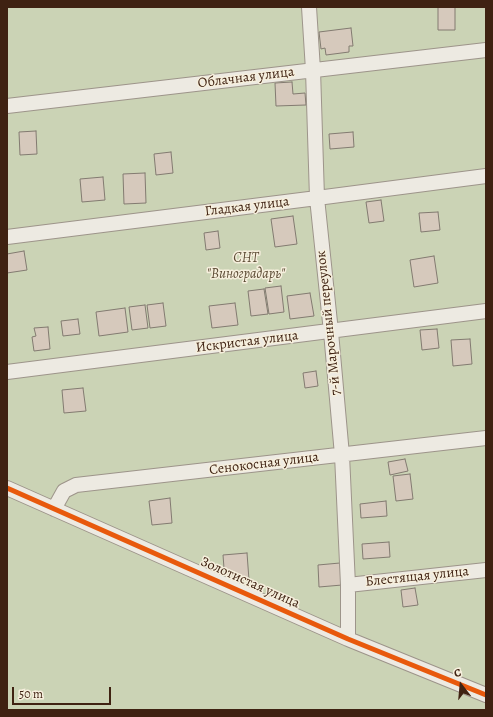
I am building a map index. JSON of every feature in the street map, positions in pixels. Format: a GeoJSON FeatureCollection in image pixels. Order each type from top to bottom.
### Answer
{"type":"FeatureCollection","features":[{"type":"Feature","properties":{"kind":"street","name":"7-й Марочный переулок"},"geometry":{"type":"LineString","coordinates":[[309,7],[313,70],[317,198],[342,455],[348,584],[348,640]]}},
{"type":"Feature","properties":{"kind":"street","name":"Облачная улица"},"geometry":{"type":"LineString","coordinates":[[7,106],[486,50]]}},
{"type":"Feature","properties":{"kind":"street","name":"Гладкая улица"},"geometry":{"type":"LineString","coordinates":[[7,236],[486,176]]}},
{"type":"Feature","properties":{"kind":"street","name":"Искристая улица"},"geometry":{"type":"LineString","coordinates":[[7,372],[331,332],[486,311]]}},
{"type":"Feature","properties":{"kind":"street","name":"Сенокосная улица"},"geometry":{"type":"LineString","coordinates":[[54,509],[64,491],[76,485],[486,438]]}},
{"type":"Feature","properties":{"kind":"street","name":"Золотистая улица"},"geometry":{"type":"LineString","coordinates":[[7,488],[348,640],[486,695]]}},
{"type":"Feature","properties":{"kind":"street","name":"Блестящая улица"},"geometry":{"type":"LineString","coordinates":[[348,584],[486,570]]}},
{"type":"Feature","properties":{"kind":"green space","name":"СНТ \"Виноградарь\""},"geometry":{"type":"Polygon","coordinates":[[[7,7],[486,7],[486,710],[7,710],[7,7]]]}},
{"type":"Feature","properties":{"kind":"building"},"geometry":{"type":"Polygon","coordinates":[[[438,7],[455,7],[455,30],[438,30],[438,7]]]}},
{"type":"Feature","properties":{"kind":"building"},"geometry":{"type":"Polygon","coordinates":[[[351,28],[353,46],[349,46],[349,52],[326,55],[325,48],[321,49],[319,32],[351,28]]]}},
{"type":"Feature","properties":{"kind":"building"},"geometry":{"type":"Polygon","coordinates":[[[292,82],[293,94],[305,93],[306,105],[276,106],[275,83],[292,82]]]}},
{"type":"Feature","properties":{"kind":"building"},"geometry":{"type":"Polygon","coordinates":[[[36,131],[37,154],[20,155],[19,132],[36,131]]]}},
{"type":"Feature","properties":{"kind":"building"},"geometry":{"type":"Polygon","coordinates":[[[353,132],[354,147],[330,149],[329,134],[353,132]]]}},
{"type":"Feature","properties":{"kind":"building"},"geometry":{"type":"Polygon","coordinates":[[[171,152],[173,173],[156,175],[154,154],[171,152]]]}},
{"type":"Feature","properties":{"kind":"building"},"geometry":{"type":"Polygon","coordinates":[[[145,173],[146,203],[124,204],[123,174],[145,173]]]}},
{"type":"Feature","properties":{"kind":"building"},"geometry":{"type":"Polygon","coordinates":[[[103,177],[105,200],[82,202],[80,179],[103,177]]]}},
{"type":"Feature","properties":{"kind":"building"},"geometry":{"type":"Polygon","coordinates":[[[381,200],[384,221],[369,223],[366,202],[381,200]]]}},
{"type":"Feature","properties":{"kind":"building"},"geometry":{"type":"Polygon","coordinates":[[[438,212],[440,230],[421,232],[419,213],[438,212]]]}},
{"type":"Feature","properties":{"kind":"building"},"geometry":{"type":"Polygon","coordinates":[[[293,216],[297,244],[275,247],[271,219],[293,216]]]}},
{"type":"Feature","properties":{"kind":"building"},"geometry":{"type":"Polygon","coordinates":[[[218,231],[220,248],[206,250],[204,233],[218,231]]]}},
{"type":"Feature","properties":{"kind":"building"},"geometry":{"type":"Polygon","coordinates":[[[24,251],[27,270],[7,273],[7,254],[24,251]]]}},
{"type":"Feature","properties":{"kind":"building"},"geometry":{"type":"Polygon","coordinates":[[[434,256],[438,283],[414,287],[410,260],[434,256]]]}},
{"type":"Feature","properties":{"kind":"building"},"geometry":{"type":"Polygon","coordinates":[[[281,286],[284,312],[269,314],[265,288],[281,286]]]}},
{"type":"Feature","properties":{"kind":"building"},"geometry":{"type":"Polygon","coordinates":[[[264,289],[268,314],[251,316],[248,291],[264,289]]]}},
{"type":"Feature","properties":{"kind":"building"},"geometry":{"type":"Polygon","coordinates":[[[310,293],[314,316],[290,319],[287,296],[310,293]]]}},
{"type":"Feature","properties":{"kind":"building"},"geometry":{"type":"Polygon","coordinates":[[[163,303],[166,326],[150,328],[147,305],[163,303]]]}},
{"type":"Feature","properties":{"kind":"building"},"geometry":{"type":"Polygon","coordinates":[[[235,303],[238,325],[212,328],[209,306],[235,303]]]}},
{"type":"Feature","properties":{"kind":"building"},"geometry":{"type":"Polygon","coordinates":[[[145,305],[148,328],[132,330],[129,307],[145,305]]]}},
{"type":"Feature","properties":{"kind":"building"},"geometry":{"type":"Polygon","coordinates":[[[125,308],[128,332],[99,336],[96,312],[125,308]]]}},
{"type":"Feature","properties":{"kind":"building"},"geometry":{"type":"Polygon","coordinates":[[[78,319],[80,334],[63,336],[61,321],[78,319]]]}},
{"type":"Feature","properties":{"kind":"building"},"geometry":{"type":"Polygon","coordinates":[[[48,327],[50,349],[34,351],[32,337],[36,336],[34,328],[48,327]]]}},
{"type":"Feature","properties":{"kind":"building"},"geometry":{"type":"Polygon","coordinates":[[[437,329],[439,348],[422,350],[420,330],[437,329]]]}},
{"type":"Feature","properties":{"kind":"building"},"geometry":{"type":"Polygon","coordinates":[[[470,339],[472,364],[453,366],[451,340],[470,339]]]}},
{"type":"Feature","properties":{"kind":"building"},"geometry":{"type":"Polygon","coordinates":[[[316,371],[318,386],[305,388],[303,373],[316,371]]]}},
{"type":"Feature","properties":{"kind":"building"},"geometry":{"type":"Polygon","coordinates":[[[83,388],[86,411],[64,413],[62,390],[83,388]]]}},
{"type":"Feature","properties":{"kind":"building"},"geometry":{"type":"Polygon","coordinates":[[[405,459],[408,471],[390,475],[388,462],[405,459]]]}},
{"type":"Feature","properties":{"kind":"building"},"geometry":{"type":"Polygon","coordinates":[[[410,474],[413,499],[396,501],[393,476],[410,474]]]}},
{"type":"Feature","properties":{"kind":"building"},"geometry":{"type":"Polygon","coordinates":[[[170,498],[172,523],[152,525],[149,501],[170,498]]]}},
{"type":"Feature","properties":{"kind":"building"},"geometry":{"type":"Polygon","coordinates":[[[386,501],[387,516],[361,518],[360,504],[386,501]]]}},
{"type":"Feature","properties":{"kind":"building"},"geometry":{"type":"Polygon","coordinates":[[[389,542],[390,557],[363,559],[362,544],[389,542]]]}},
{"type":"Feature","properties":{"kind":"building"},"geometry":{"type":"Polygon","coordinates":[[[247,553],[249,580],[225,581],[223,555],[247,553]]]}},
{"type":"Feature","properties":{"kind":"building"},"geometry":{"type":"Polygon","coordinates":[[[340,563],[342,585],[319,587],[318,565],[340,563]]]}},
{"type":"Feature","properties":{"kind":"building"},"geometry":{"type":"Polygon","coordinates":[[[415,588],[418,605],[403,607],[401,590],[415,588]]]}},
{"type":"Feature","properties":{"kind":"cycle path"},"geometry":{"type":"LineString","coordinates":[[7,488],[348,639],[486,695]]}}]}
